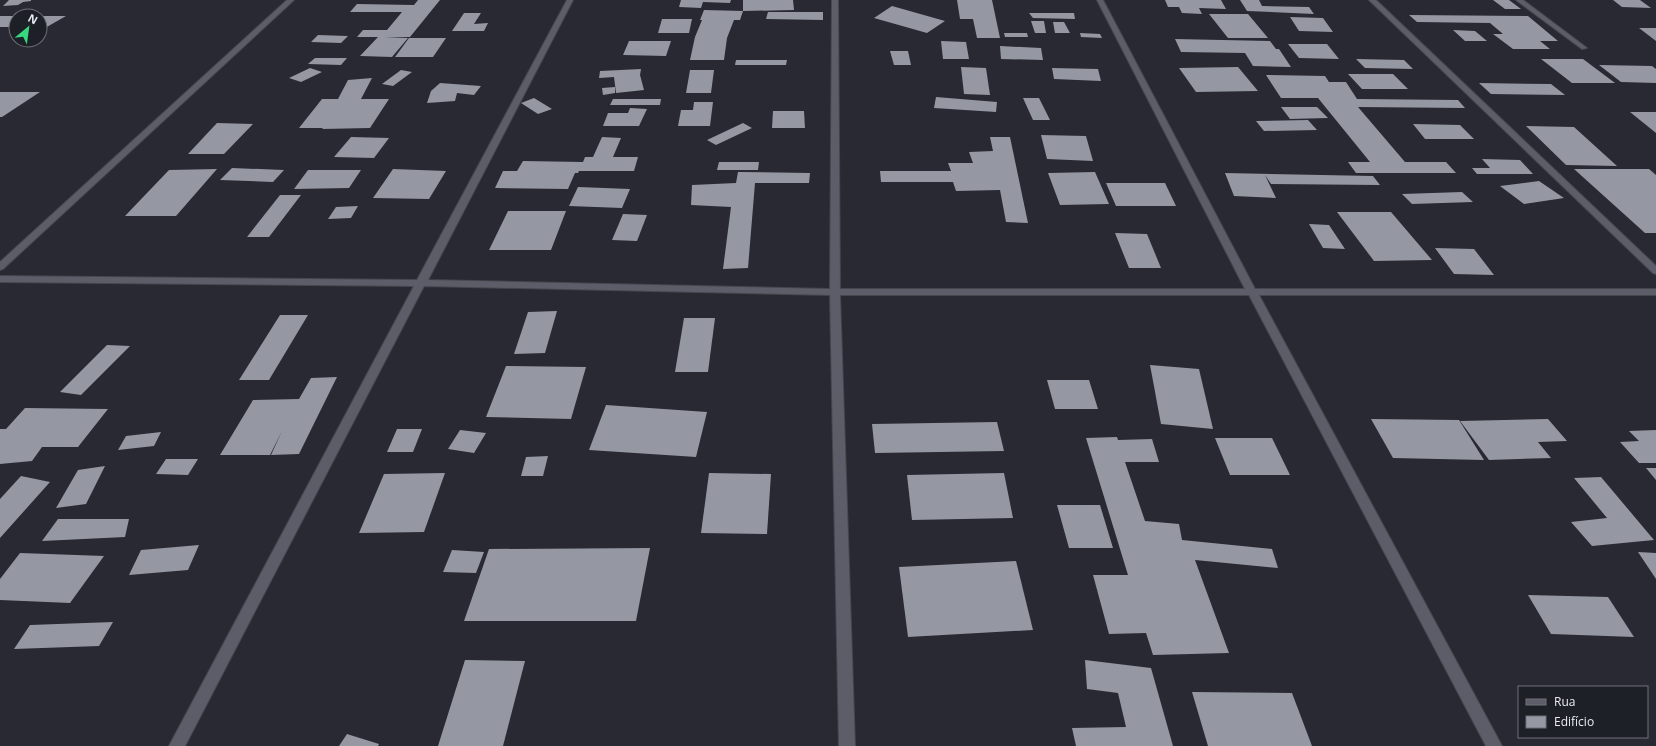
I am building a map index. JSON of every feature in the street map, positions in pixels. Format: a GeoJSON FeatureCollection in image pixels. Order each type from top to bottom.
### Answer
{"type":"FeatureCollection","features":[{"type":"Feature","properties":{"kind":"street"},"geometry":{"type":"LineString","coordinates":[[0,267],[291,0]]}},
{"type":"Feature","properties":{"kind":"street"},"geometry":{"type":"LineString","coordinates":[[177,746],[570,0]]}},
{"type":"Feature","properties":{"kind":"street"},"geometry":{"type":"LineString","coordinates":[[835,0],[835,292],[847,746]]}},
{"type":"Feature","properties":{"kind":"street"},"geometry":{"type":"LineString","coordinates":[[1100,0],[1252,292],[1494,746]]}},
{"type":"Feature","properties":{"kind":"street"},"geometry":{"type":"LineString","coordinates":[[1372,0],[1656,271]]}},
{"type":"Feature","properties":{"kind":"street"},"geometry":{"type":"LineString","coordinates":[[1519,0],[1584,48]]}},
{"type":"Feature","properties":{"kind":"street"},"geometry":{"type":"LineString","coordinates":[[0,279],[421,283],[835,292],[1656,292]]}},
{"type":"Feature","properties":{"kind":"building"},"geometry":{"type":"Polygon","coordinates":[[[9,0],[31,1],[23,2],[18,5],[3,6],[9,0]]]}},
{"type":"Feature","properties":{"kind":"building"},"geometry":{"type":"Polygon","coordinates":[[[418,0],[440,0],[410,37],[385,37],[408,38],[392,57],[360,56],[378,37],[357,37],[363,30],[387,30],[402,12],[350,12],[357,4],[414,5],[418,0]]]}},
{"type":"Feature","properties":{"kind":"building"},"geometry":{"type":"Polygon","coordinates":[[[681,0],[731,0],[730,3],[703,2],[701,8],[679,7],[681,0]]]}},
{"type":"Feature","properties":{"kind":"building"},"geometry":{"type":"Polygon","coordinates":[[[743,0],[793,0],[794,10],[743,11],[743,0]]]}},
{"type":"Feature","properties":{"kind":"building"},"geometry":{"type":"Polygon","coordinates":[[[957,0],[992,0],[1000,38],[977,38],[973,19],[960,19],[957,0]]]}},
{"type":"Feature","properties":{"kind":"building"},"geometry":{"type":"Polygon","coordinates":[[[1165,0],[1221,0],[1226,9],[1199,8],[1202,14],[1182,13],[1179,7],[1168,7],[1165,0]]]}},
{"type":"Feature","properties":{"kind":"building"},"geometry":{"type":"Polygon","coordinates":[[[1240,0],[1259,0],[1262,6],[1309,7],[1314,14],[1247,11],[1240,0]]]}},
{"type":"Feature","properties":{"kind":"building"},"geometry":{"type":"Polygon","coordinates":[[[1493,0],[1509,0],[1521,9],[1505,9],[1493,0]]]}},
{"type":"Feature","properties":{"kind":"building"},"geometry":{"type":"Polygon","coordinates":[[[1613,0],[1640,0],[1651,8],[1622,7],[1613,0]]]}},
{"type":"Feature","properties":{"kind":"building"},"geometry":{"type":"Polygon","coordinates":[[[892,6],[945,21],[927,33],[874,18],[892,6]]]}},
{"type":"Feature","properties":{"kind":"building"},"geometry":{"type":"Polygon","coordinates":[[[704,10],[743,11],[740,20],[734,20],[727,38],[724,60],[690,60],[695,37],[702,20],[700,20],[704,10]]]}},
{"type":"Feature","properties":{"kind":"building"},"geometry":{"type":"Polygon","coordinates":[[[768,12],[823,12],[823,20],[766,19],[768,12]]]}},
{"type":"Feature","properties":{"kind":"building"},"geometry":{"type":"Polygon","coordinates":[[[464,13],[481,13],[474,24],[488,23],[484,31],[452,31],[464,13]]]}},
{"type":"Feature","properties":{"kind":"building"},"geometry":{"type":"Polygon","coordinates":[[[1029,13],[1074,13],[1075,19],[1033,18],[1029,13]]]}},
{"type":"Feature","properties":{"kind":"building"},"geometry":{"type":"Polygon","coordinates":[[[1209,14],[1248,14],[1268,38],[1228,38],[1209,14]]]}},
{"type":"Feature","properties":{"kind":"building"},"geometry":{"type":"Polygon","coordinates":[[[1409,15],[1528,16],[1558,41],[1540,41],[1550,49],[1513,49],[1493,34],[1503,34],[1490,23],[1417,22],[1409,15]]]}},
{"type":"Feature","properties":{"kind":"building"},"geometry":{"type":"Polygon","coordinates":[[[0,16],[8,16],[8,27],[0,27],[0,16]]]}},
{"type":"Feature","properties":{"kind":"building"},"geometry":{"type":"Polygon","coordinates":[[[48,16],[66,16],[48,26],[48,16]]]}},
{"type":"Feature","properties":{"kind":"building"},"geometry":{"type":"Polygon","coordinates":[[[1290,17],[1323,18],[1333,32],[1299,31],[1290,17]]]}},
{"type":"Feature","properties":{"kind":"building"},"geometry":{"type":"Polygon","coordinates":[[[662,19],[692,19],[689,33],[658,33],[662,19]]]}},
{"type":"Feature","properties":{"kind":"building"},"geometry":{"type":"Polygon","coordinates":[[[1031,21],[1044,21],[1046,33],[1035,33],[1031,21]]]}},
{"type":"Feature","properties":{"kind":"building"},"geometry":{"type":"Polygon","coordinates":[[[1053,22],[1064,22],[1070,33],[1055,33],[1053,22]]]}},
{"type":"Feature","properties":{"kind":"building"},"geometry":{"type":"Polygon","coordinates":[[[1639,28],[1656,28],[1656,41],[1639,28]]]}},
{"type":"Feature","properties":{"kind":"building"},"geometry":{"type":"Polygon","coordinates":[[[1453,30],[1475,31],[1487,41],[1465,41],[1453,30]]]}},
{"type":"Feature","properties":{"kind":"building"},"geometry":{"type":"Polygon","coordinates":[[[1004,33],[1027,33],[1028,37],[1005,37],[1004,33]]]}},
{"type":"Feature","properties":{"kind":"building"},"geometry":{"type":"Polygon","coordinates":[[[1080,33],[1100,34],[1102,38],[1081,37],[1080,33]]]}},
{"type":"Feature","properties":{"kind":"building"},"geometry":{"type":"Polygon","coordinates":[[[318,35],[348,36],[341,43],[311,42],[318,35]]]}},
{"type":"Feature","properties":{"kind":"building"},"geometry":{"type":"Polygon","coordinates":[[[409,38],[446,38],[433,57],[395,57],[409,38]]]}},
{"type":"Feature","properties":{"kind":"building"},"geometry":{"type":"Polygon","coordinates":[[[1175,39],[1270,41],[1276,49],[1279,49],[1291,67],[1253,66],[1245,53],[1181,52],[1175,39]]]}},
{"type":"Feature","properties":{"kind":"building"},"geometry":{"type":"Polygon","coordinates":[[[629,41],[671,41],[666,56],[623,55],[629,41]]]}},
{"type":"Feature","properties":{"kind":"building"},"geometry":{"type":"Polygon","coordinates":[[[941,41],[966,42],[969,59],[943,59],[941,41]]]}},
{"type":"Feature","properties":{"kind":"building"},"geometry":{"type":"Polygon","coordinates":[[[1288,44],[1327,44],[1339,59],[1299,58],[1288,44]]]}},
{"type":"Feature","properties":{"kind":"building"},"geometry":{"type":"Polygon","coordinates":[[[1000,46],[1041,48],[1043,60],[1001,59],[1000,46]]]}},
{"type":"Feature","properties":{"kind":"building"},"geometry":{"type":"Polygon","coordinates":[[[890,51],[908,51],[911,65],[894,65],[890,51]]]}},
{"type":"Feature","properties":{"kind":"building"},"geometry":{"type":"Polygon","coordinates":[[[315,58],[347,58],[341,65],[308,64],[315,58]]]}},
{"type":"Feature","properties":{"kind":"building"},"geometry":{"type":"Polygon","coordinates":[[[1356,59],[1404,60],[1413,69],[1365,68],[1356,59]]]}},
{"type":"Feature","properties":{"kind":"building"},"geometry":{"type":"Polygon","coordinates":[[[1541,59],[1583,59],[1615,83],[1572,83],[1541,59]]]}},
{"type":"Feature","properties":{"kind":"building"},"geometry":{"type":"Polygon","coordinates":[[[736,60],[787,60],[786,65],[735,65],[736,60]]]}},
{"type":"Feature","properties":{"kind":"building"},"geometry":{"type":"Polygon","coordinates":[[[1599,65],[1652,66],[1656,69],[1656,83],[1621,82],[1599,65]]]}},
{"type":"Feature","properties":{"kind":"building"},"geometry":{"type":"Polygon","coordinates":[[[961,67],[986,68],[990,95],[964,94],[961,67]]]}},
{"type":"Feature","properties":{"kind":"building"},"geometry":{"type":"Polygon","coordinates":[[[1238,67],[1258,91],[1196,92],[1179,68],[1238,67]]]}},
{"type":"Feature","properties":{"kind":"building"},"geometry":{"type":"Polygon","coordinates":[[[310,68],[322,72],[301,82],[289,78],[310,68]]]}},
{"type":"Feature","properties":{"kind":"building"},"geometry":{"type":"Polygon","coordinates":[[[1052,68],[1098,69],[1101,81],[1054,79],[1052,68]]]}},
{"type":"Feature","properties":{"kind":"building"},"geometry":{"type":"Polygon","coordinates":[[[641,69],[640,75],[644,90],[616,93],[614,77],[599,78],[600,71],[641,69]]]}},
{"type":"Feature","properties":{"kind":"building"},"geometry":{"type":"Polygon","coordinates":[[[401,70],[412,72],[393,86],[382,84],[401,70]]]}},
{"type":"Feature","properties":{"kind":"building"},"geometry":{"type":"Polygon","coordinates":[[[690,70],[714,70],[711,93],[686,93],[690,70]]]}},
{"type":"Feature","properties":{"kind":"building"},"geometry":{"type":"Polygon","coordinates":[[[1348,74],[1393,74],[1408,89],[1362,89],[1348,74]]]}},
{"type":"Feature","properties":{"kind":"building"},"geometry":{"type":"Polygon","coordinates":[[[1266,75],[1325,76],[1329,82],[1346,82],[1357,99],[1458,100],[1465,108],[1358,107],[1405,162],[1446,162],[1456,173],[1356,173],[1348,162],[1370,162],[1318,98],[1281,98],[1266,75]]]}},
{"type":"Feature","properties":{"kind":"building"},"geometry":{"type":"Polygon","coordinates":[[[372,78],[361,99],[389,99],[370,128],[299,128],[322,99],[338,99],[348,80],[372,78]]]}},
{"type":"Feature","properties":{"kind":"building"},"geometry":{"type":"Polygon","coordinates":[[[440,83],[481,86],[474,95],[457,93],[455,101],[427,103],[431,91],[440,83]]]}},
{"type":"Feature","properties":{"kind":"building"},"geometry":{"type":"Polygon","coordinates":[[[1479,83],[1551,84],[1565,95],[1491,94],[1479,83]]]}},
{"type":"Feature","properties":{"kind":"building"},"geometry":{"type":"Polygon","coordinates":[[[615,87],[615,93],[603,95],[602,88],[615,87]]]}},
{"type":"Feature","properties":{"kind":"building"},"geometry":{"type":"Polygon","coordinates":[[[0,92],[40,92],[0,117],[0,92]]]}},
{"type":"Feature","properties":{"kind":"building"},"geometry":{"type":"Polygon","coordinates":[[[936,97],[997,102],[996,112],[934,108],[936,97]]]}},
{"type":"Feature","properties":{"kind":"building"},"geometry":{"type":"Polygon","coordinates":[[[534,98],[552,109],[538,114],[521,103],[534,98]]]}},
{"type":"Feature","properties":{"kind":"building"},"geometry":{"type":"Polygon","coordinates":[[[1023,98],[1039,98],[1050,120],[1033,120],[1023,98]]]}},
{"type":"Feature","properties":{"kind":"building"},"geometry":{"type":"Polygon","coordinates":[[[613,99],[661,99],[660,105],[610,105],[613,99]]]}},
{"type":"Feature","properties":{"kind":"building"},"geometry":{"type":"Polygon","coordinates":[[[694,102],[713,102],[710,126],[678,126],[681,110],[693,110],[694,102]]]}},
{"type":"Feature","properties":{"kind":"building"},"geometry":{"type":"Polygon","coordinates":[[[1281,107],[1317,107],[1328,118],[1290,119],[1281,107]]]}},
{"type":"Feature","properties":{"kind":"building"},"geometry":{"type":"Polygon","coordinates":[[[630,108],[647,109],[639,126],[603,126],[608,113],[628,113],[630,108]]]}},
{"type":"Feature","properties":{"kind":"building"},"geometry":{"type":"Polygon","coordinates":[[[773,111],[804,111],[805,128],[772,128],[773,111]]]}},
{"type":"Feature","properties":{"kind":"building"},"geometry":{"type":"Polygon","coordinates":[[[1630,112],[1656,112],[1656,133],[1630,112]]]}},
{"type":"Feature","properties":{"kind":"building"},"geometry":{"type":"Polygon","coordinates":[[[1308,120],[1317,130],[1264,131],[1256,121],[1308,120]]]}},
{"type":"Feature","properties":{"kind":"building"},"geometry":{"type":"Polygon","coordinates":[[[217,123],[253,124],[224,154],[188,154],[217,123]]]}},
{"type":"Feature","properties":{"kind":"building"},"geometry":{"type":"Polygon","coordinates":[[[743,123],[752,128],[716,145],[707,140],[743,123]]]}},
{"type":"Feature","properties":{"kind":"building"},"geometry":{"type":"Polygon","coordinates":[[[1413,124],[1460,125],[1474,139],[1425,139],[1413,124]]]}},
{"type":"Feature","properties":{"kind":"building"},"geometry":{"type":"Polygon","coordinates":[[[1526,126],[1574,127],[1617,166],[1566,165],[1526,126]]]}},
{"type":"Feature","properties":{"kind":"building"},"geometry":{"type":"Polygon","coordinates":[[[1041,135],[1086,136],[1093,161],[1047,159],[1041,135]]]}},
{"type":"Feature","properties":{"kind":"building"},"geometry":{"type":"Polygon","coordinates":[[[351,137],[389,138],[374,158],[334,157],[351,137]]]}},
{"type":"Feature","properties":{"kind":"building"},"geometry":{"type":"Polygon","coordinates":[[[602,137],[621,138],[613,157],[638,157],[634,171],[579,171],[578,173],[575,173],[568,189],[495,188],[503,171],[517,171],[523,161],[583,162],[585,157],[593,157],[602,137]]]}},
{"type":"Feature","properties":{"kind":"building"},"geometry":{"type":"Polygon","coordinates":[[[990,137],[1010,137],[1028,223],[1006,222],[1000,190],[956,191],[953,182],[881,182],[880,171],[951,171],[948,163],[973,163],[969,152],[993,151],[990,137]]]}},
{"type":"Feature","properties":{"kind":"building"},"geometry":{"type":"Polygon","coordinates":[[[1482,159],[1520,160],[1533,174],[1477,174],[1472,168],[1490,168],[1482,159]]]}},
{"type":"Feature","properties":{"kind":"building"},"geometry":{"type":"Polygon","coordinates":[[[719,162],[759,162],[758,170],[717,170],[719,162]]]}},
{"type":"Feature","properties":{"kind":"building"},"geometry":{"type":"Polygon","coordinates":[[[232,168],[284,170],[273,182],[220,180],[232,168]]]}},
{"type":"Feature","properties":{"kind":"building"},"geometry":{"type":"Polygon","coordinates":[[[217,169],[176,216],[125,216],[169,170],[217,169]]]}},
{"type":"Feature","properties":{"kind":"building"},"geometry":{"type":"Polygon","coordinates":[[[393,169],[446,171],[429,199],[373,198],[393,169]]]}},
{"type":"Feature","properties":{"kind":"building"},"geometry":{"type":"Polygon","coordinates":[[[1574,169],[1649,169],[1656,175],[1656,233],[1645,233],[1574,169]]]}},
{"type":"Feature","properties":{"kind":"building"},"geometry":{"type":"Polygon","coordinates":[[[308,170],[361,170],[349,188],[294,189],[308,170]]]}},
{"type":"Feature","properties":{"kind":"building"},"geometry":{"type":"Polygon","coordinates":[[[738,172],[810,173],[809,183],[755,183],[748,268],[723,269],[731,207],[691,205],[692,185],[736,183],[738,172]]]}},
{"type":"Feature","properties":{"kind":"building"},"geometry":{"type":"Polygon","coordinates":[[[1095,172],[1109,204],[1060,205],[1048,173],[1095,172]]]}},
{"type":"Feature","properties":{"kind":"building"},"geometry":{"type":"Polygon","coordinates":[[[1225,173],[1373,176],[1380,185],[1271,184],[1265,175],[1276,198],[1234,196],[1225,173]]]}},
{"type":"Feature","properties":{"kind":"building"},"geometry":{"type":"Polygon","coordinates":[[[1539,181],[1564,198],[1524,204],[1500,186],[1539,181]]]}},
{"type":"Feature","properties":{"kind":"building"},"geometry":{"type":"Polygon","coordinates":[[[1106,183],[1165,183],[1176,206],[1116,206],[1106,183]]]}},
{"type":"Feature","properties":{"kind":"building"},"geometry":{"type":"Polygon","coordinates":[[[578,187],[630,189],[622,208],[569,206],[578,187]]]}},
{"type":"Feature","properties":{"kind":"building"},"geometry":{"type":"Polygon","coordinates":[[[1462,192],[1473,202],[1412,204],[1402,194],[1462,192]]]}},
{"type":"Feature","properties":{"kind":"building"},"geometry":{"type":"Polygon","coordinates":[[[280,195],[301,195],[269,237],[247,237],[280,195]]]}},
{"type":"Feature","properties":{"kind":"building"},"geometry":{"type":"Polygon","coordinates":[[[358,206],[351,218],[328,219],[336,207],[358,206]]]}},
{"type":"Feature","properties":{"kind":"building"},"geometry":{"type":"Polygon","coordinates":[[[508,211],[566,211],[551,250],[489,250],[508,211]]]}},
{"type":"Feature","properties":{"kind":"building"},"geometry":{"type":"Polygon","coordinates":[[[1337,212],[1391,212],[1432,260],[1374,261],[1337,212]]]}},
{"type":"Feature","properties":{"kind":"building"},"geometry":{"type":"Polygon","coordinates":[[[623,214],[647,215],[637,241],[612,240],[623,214]]]}},
{"type":"Feature","properties":{"kind":"building"},"geometry":{"type":"Polygon","coordinates":[[[1309,224],[1329,225],[1345,249],[1323,248],[1309,224]]]}},
{"type":"Feature","properties":{"kind":"building"},"geometry":{"type":"Polygon","coordinates":[[[1115,233],[1147,234],[1161,268],[1129,268],[1115,233]]]}},
{"type":"Feature","properties":{"kind":"building"},"geometry":{"type":"Polygon","coordinates":[[[1435,248],[1474,249],[1494,275],[1454,274],[1435,248]]]}},
{"type":"Feature","properties":{"kind":"building"},"geometry":{"type":"Polygon","coordinates":[[[557,311],[545,353],[514,354],[528,312],[557,311]]]}},
{"type":"Feature","properties":{"kind":"building"},"geometry":{"type":"Polygon","coordinates":[[[280,315],[308,315],[269,380],[239,380],[280,315]]]}},
{"type":"Feature","properties":{"kind":"building"},"geometry":{"type":"Polygon","coordinates":[[[684,318],[715,318],[708,372],[675,372],[684,318]]]}},
{"type":"Feature","properties":{"kind":"building"},"geometry":{"type":"Polygon","coordinates":[[[107,345],[130,346],[81,395],[60,392],[107,345]]]}},
{"type":"Feature","properties":{"kind":"building"},"geometry":{"type":"Polygon","coordinates":[[[1150,365],[1199,369],[1213,429],[1161,424],[1150,365]]]}},
{"type":"Feature","properties":{"kind":"building"},"geometry":{"type":"Polygon","coordinates":[[[506,366],[586,367],[571,419],[486,417],[506,366]]]}},
{"type":"Feature","properties":{"kind":"building"},"geometry":{"type":"Polygon","coordinates":[[[337,377],[299,454],[271,455],[282,431],[270,455],[220,455],[253,400],[299,399],[311,378],[337,377]]]}},
{"type":"Feature","properties":{"kind":"building"},"geometry":{"type":"Polygon","coordinates":[[[1047,380],[1089,380],[1098,409],[1055,409],[1047,380]]]}},
{"type":"Feature","properties":{"kind":"building"},"geometry":{"type":"Polygon","coordinates":[[[606,405],[707,412],[696,457],[589,450],[606,405]]]}},
{"type":"Feature","properties":{"kind":"building"},"geometry":{"type":"Polygon","coordinates":[[[25,408],[108,409],[78,447],[42,447],[32,461],[0,464],[0,429],[6,429],[25,408]]]}},
{"type":"Feature","properties":{"kind":"building"},"geometry":{"type":"Polygon","coordinates":[[[1371,419],[1459,420],[1484,460],[1393,458],[1371,419]]]}},
{"type":"Feature","properties":{"kind":"building"},"geometry":{"type":"Polygon","coordinates":[[[1548,419],[1567,441],[1538,442],[1551,458],[1489,460],[1460,421],[1548,419]]]}},
{"type":"Feature","properties":{"kind":"building"},"geometry":{"type":"Polygon","coordinates":[[[997,422],[1004,451],[875,453],[872,424],[997,422]]]}},
{"type":"Feature","properties":{"kind":"building"},"geometry":{"type":"Polygon","coordinates":[[[397,429],[422,429],[413,452],[387,452],[397,429]]]}},
{"type":"Feature","properties":{"kind":"building"},"geometry":{"type":"Polygon","coordinates":[[[460,430],[486,433],[474,453],[448,449],[460,430]]]}},
{"type":"Feature","properties":{"kind":"building"},"geometry":{"type":"Polygon","coordinates":[[[1656,430],[1656,463],[1639,463],[1620,442],[1639,441],[1629,431],[1656,430]]]}},
{"type":"Feature","properties":{"kind":"building"},"geometry":{"type":"Polygon","coordinates":[[[161,432],[154,446],[118,450],[126,436],[161,432]]]}},
{"type":"Feature","properties":{"kind":"building"},"geometry":{"type":"Polygon","coordinates":[[[1117,437],[1118,440],[1152,439],[1159,462],[1125,462],[1145,521],[1179,524],[1182,540],[1272,549],[1278,568],[1195,560],[1229,653],[1153,655],[1146,633],[1109,634],[1093,575],[1128,575],[1086,438],[1117,437]]]}},
{"type":"Feature","properties":{"kind":"building"},"geometry":{"type":"Polygon","coordinates":[[[1215,438],[1272,438],[1290,475],[1230,475],[1215,438]]]}},
{"type":"Feature","properties":{"kind":"building"},"geometry":{"type":"Polygon","coordinates":[[[548,456],[543,476],[521,476],[526,457],[548,456]]]}},
{"type":"Feature","properties":{"kind":"building"},"geometry":{"type":"Polygon","coordinates":[[[166,459],[198,459],[188,475],[156,474],[166,459]]]}},
{"type":"Feature","properties":{"kind":"building"},"geometry":{"type":"Polygon","coordinates":[[[105,466],[86,504],[56,508],[78,470],[105,466]]]}},
{"type":"Feature","properties":{"kind":"building"},"geometry":{"type":"Polygon","coordinates":[[[1646,468],[1656,468],[1656,480],[1646,468]]]}},
{"type":"Feature","properties":{"kind":"building"},"geometry":{"type":"Polygon","coordinates":[[[445,473],[424,532],[359,533],[384,474],[445,473]]]}},
{"type":"Feature","properties":{"kind":"building"},"geometry":{"type":"Polygon","coordinates":[[[709,473],[771,474],[767,534],[701,533],[709,473]]]}},
{"type":"Feature","properties":{"kind":"building"},"geometry":{"type":"Polygon","coordinates":[[[1004,473],[1013,518],[912,520],[907,475],[1004,473]]]}},
{"type":"Feature","properties":{"kind":"building"},"geometry":{"type":"Polygon","coordinates":[[[21,476],[50,482],[0,538],[0,499],[21,476]]]}},
{"type":"Feature","properties":{"kind":"building"},"geometry":{"type":"Polygon","coordinates":[[[1601,477],[1654,540],[1592,546],[1571,522],[1607,518],[1574,478],[1601,477]]]}},
{"type":"Feature","properties":{"kind":"building"},"geometry":{"type":"Polygon","coordinates":[[[1057,505],[1100,505],[1113,548],[1069,548],[1057,505]]]}},
{"type":"Feature","properties":{"kind":"building"},"geometry":{"type":"Polygon","coordinates":[[[58,519],[129,519],[125,537],[42,541],[58,519]]]}},
{"type":"Feature","properties":{"kind":"building"},"geometry":{"type":"Polygon","coordinates":[[[199,545],[188,570],[129,575],[141,550],[199,545]]]}},
{"type":"Feature","properties":{"kind":"building"},"geometry":{"type":"Polygon","coordinates":[[[650,548],[636,621],[464,621],[489,549],[650,548]]]}},
{"type":"Feature","properties":{"kind":"building"},"geometry":{"type":"Polygon","coordinates":[[[452,550],[484,552],[476,573],[443,572],[452,550]]]}},
{"type":"Feature","properties":{"kind":"building"},"geometry":{"type":"Polygon","coordinates":[[[1638,552],[1656,553],[1656,579],[1638,552]]]}},
{"type":"Feature","properties":{"kind":"building"},"geometry":{"type":"Polygon","coordinates":[[[20,553],[104,556],[70,603],[0,600],[0,579],[20,553]]]}},
{"type":"Feature","properties":{"kind":"building"},"geometry":{"type":"Polygon","coordinates":[[[1016,561],[1033,630],[908,637],[899,567],[1016,561]]]}},
{"type":"Feature","properties":{"kind":"building"},"geometry":{"type":"Polygon","coordinates":[[[1528,595],[1608,597],[1634,637],[1551,634],[1528,595]]]}},
{"type":"Feature","properties":{"kind":"building"},"geometry":{"type":"Polygon","coordinates":[[[113,622],[99,646],[14,649],[30,625],[113,622]]]}},
{"type":"Feature","properties":{"kind":"building"},"geometry":{"type":"Polygon","coordinates":[[[465,660],[525,661],[503,746],[438,746],[465,660]]]}},
{"type":"Feature","properties":{"kind":"building"},"geometry":{"type":"Polygon","coordinates":[[[1085,660],[1151,668],[1173,746],[1076,746],[1072,728],[1126,727],[1118,693],[1087,689],[1085,660]]]}},
{"type":"Feature","properties":{"kind":"building"},"geometry":{"type":"Polygon","coordinates":[[[1192,692],[1292,693],[1312,746],[1208,746],[1192,692]]]}},
{"type":"Feature","properties":{"kind":"building"},"geometry":{"type":"Polygon","coordinates":[[[347,734],[379,744],[378,746],[339,746],[347,734]]]}}]}
